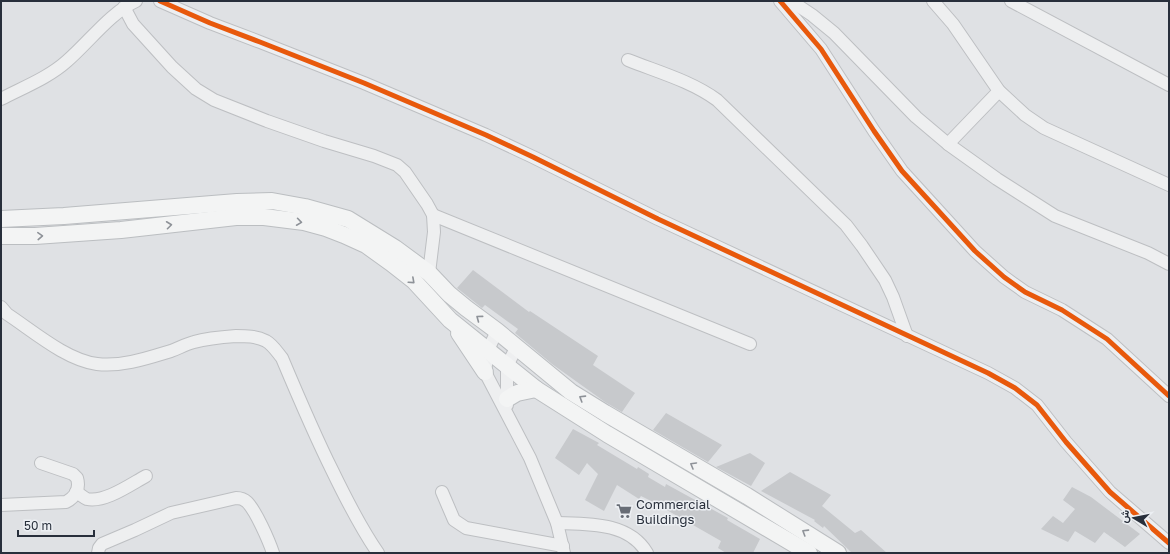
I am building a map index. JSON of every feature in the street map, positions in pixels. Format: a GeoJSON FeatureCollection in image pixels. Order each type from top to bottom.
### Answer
{"type":"FeatureCollection","features":[{"type":"Feature","properties":{"kind":"main road"},"geometry":{"type":"LineString","coordinates":[[1,236],[34,236],[106,231],[236,209],[272,201],[305,207],[348,220],[389,244],[429,273],[449,294],[578,396],[746,496],[838,553]]}},
{"type":"Feature","properties":{"kind":"main road"},"geometry":{"type":"LineString","coordinates":[[1,219],[236,209],[264,217],[304,222],[326,228],[366,245],[414,281],[450,320],[485,372]]}},
{"type":"Feature","properties":{"kind":"main road"},"geometry":{"type":"LineString","coordinates":[[450,320],[536,389],[607,434],[809,553]]}},
{"type":"Feature","properties":{"kind":"main road"},"geometry":{"type":"LineString","coordinates":[[506,399],[517,393],[536,389]]}},
{"type":"Feature","properties":{"kind":"street"},"geometry":{"type":"LineString","coordinates":[[1,99],[42,79],[66,62],[124,7],[136,1]]}},
{"type":"Feature","properties":{"kind":"street"},"geometry":{"type":"LineString","coordinates":[[160,1],[210,23],[364,83],[486,135],[658,220],[907,336],[944,351],[988,373],[1015,388],[1037,406],[1110,492],[1169,543]]}},
{"type":"Feature","properties":{"kind":"street"},"geometry":{"type":"LineString","coordinates":[[780,1],[821,49],[874,131],[902,171],[976,251],[1004,277],[1025,292],[1078,319],[1107,339],[1169,396]]}},
{"type":"Feature","properties":{"kind":"street"},"geometry":{"type":"LineString","coordinates":[[790,1],[812,15],[834,33],[916,117],[948,144],[997,179],[1055,216],[1148,253],[1169,264]]}},
{"type":"Feature","properties":{"kind":"street"},"geometry":{"type":"LineString","coordinates":[[934,1],[957,29],[999,90],[1025,115],[1044,128],[1169,185]]}},
{"type":"Feature","properties":{"kind":"street"},"geometry":{"type":"LineString","coordinates":[[1011,1],[1169,85]]}},
{"type":"Feature","properties":{"kind":"street"},"geometry":{"type":"LineString","coordinates":[[124,7],[133,24],[172,67],[196,89],[214,100],[331,144],[374,156],[397,165],[405,172],[434,215],[434,232],[429,273]]}},
{"type":"Feature","properties":{"kind":"street"},"geometry":{"type":"LineString","coordinates":[[628,60],[697,87],[709,94],[775,155],[846,225],[885,280],[893,297],[907,336]]}},
{"type":"Feature","properties":{"kind":"street"},"geometry":{"type":"LineString","coordinates":[[948,144],[999,90]]}},
{"type":"Feature","properties":{"kind":"street"},"geometry":{"type":"LineString","coordinates":[[434,215],[750,344]]}},
{"type":"Feature","properties":{"kind":"street"},"geometry":{"type":"LineString","coordinates":[[1,307],[8,314],[58,348],[76,358],[97,364],[126,363],[213,338],[246,336],[255,337],[266,341],[275,348],[282,358],[317,440],[364,532],[378,553]]}},
{"type":"Feature","properties":{"kind":"street"},"geometry":{"type":"LineString","coordinates":[[442,492],[454,520],[466,528],[563,550],[557,523],[530,458],[485,372],[488,350],[497,331]]}},
{"type":"Feature","properties":{"kind":"street"},"geometry":{"type":"LineString","coordinates":[[508,418],[506,399],[507,366],[516,348]]}},
{"type":"Feature","properties":{"kind":"street"},"geometry":{"type":"LineString","coordinates":[[1,505],[66,502],[71,500],[78,488],[77,478],[72,474],[41,463]]}},
{"type":"Feature","properties":{"kind":"street"},"geometry":{"type":"LineString","coordinates":[[76,492],[86,499],[106,497],[146,476]]}},
{"type":"Feature","properties":{"kind":"street"},"geometry":{"type":"LineString","coordinates":[[98,553],[102,544],[171,513],[236,498],[243,499],[249,503],[273,553]]}},
{"type":"Feature","properties":{"kind":"street"},"geometry":{"type":"LineString","coordinates":[[557,523],[608,526],[635,539],[643,547],[646,553]]}},
{"type":"Feature","properties":{"kind":"building"},"geometry":{"type":"Polygon","coordinates":[[[473,270],[529,312],[530,311],[598,356],[593,365],[635,393],[622,412],[605,402],[552,364],[515,333],[518,329],[485,305],[482,308],[457,288],[473,270]]]}},
{"type":"Feature","properties":{"kind":"building"},"geometry":{"type":"Polygon","coordinates":[[[666,413],[722,445],[708,462],[653,430],[666,413]]]}},
{"type":"Feature","properties":{"kind":"building"},"geometry":{"type":"Polygon","coordinates":[[[573,429],[599,443],[597,445],[637,469],[638,467],[649,474],[648,477],[665,487],[666,484],[728,518],[727,520],[760,539],[753,553],[726,553],[718,548],[721,541],[651,501],[641,496],[639,499],[617,485],[604,511],[585,500],[598,474],[587,463],[579,475],[555,458],[573,429]]]}},
{"type":"Feature","properties":{"kind":"building"},"geometry":{"type":"Polygon","coordinates":[[[750,453],[765,463],[751,486],[716,467],[750,453]]]}},
{"type":"Feature","properties":{"kind":"building"},"geometry":{"type":"Polygon","coordinates":[[[790,472],[831,495],[822,506],[855,533],[861,530],[887,553],[852,553],[824,526],[823,528],[814,521],[815,520],[761,491],[790,472]]]}},
{"type":"Feature","properties":{"kind":"building"},"geometry":{"type":"Polygon","coordinates":[[[1072,487],[1091,497],[1140,534],[1125,547],[1104,532],[1095,543],[1075,531],[1068,542],[1041,529],[1053,516],[1063,523],[1075,509],[1063,500],[1072,487]]]}},
{"type":"Feature","properties":{"kind":"cycle path"},"geometry":{"type":"LineString","coordinates":[[160,1],[210,23],[364,83],[486,135],[658,219],[988,373],[1015,388],[1037,405],[1066,442],[1110,492],[1169,543]]}},
{"type":"Feature","properties":{"kind":"cycle path"},"geometry":{"type":"LineString","coordinates":[[780,1],[821,49],[874,131],[902,171],[975,251],[1004,277],[1025,292],[1062,310],[1107,339],[1169,396]]}},
{"type":"Feature","properties":{"kind":"place","name":"Commercial Buildings"},"geometry":{"type":"Point","coordinates":[624,511]}}]}
